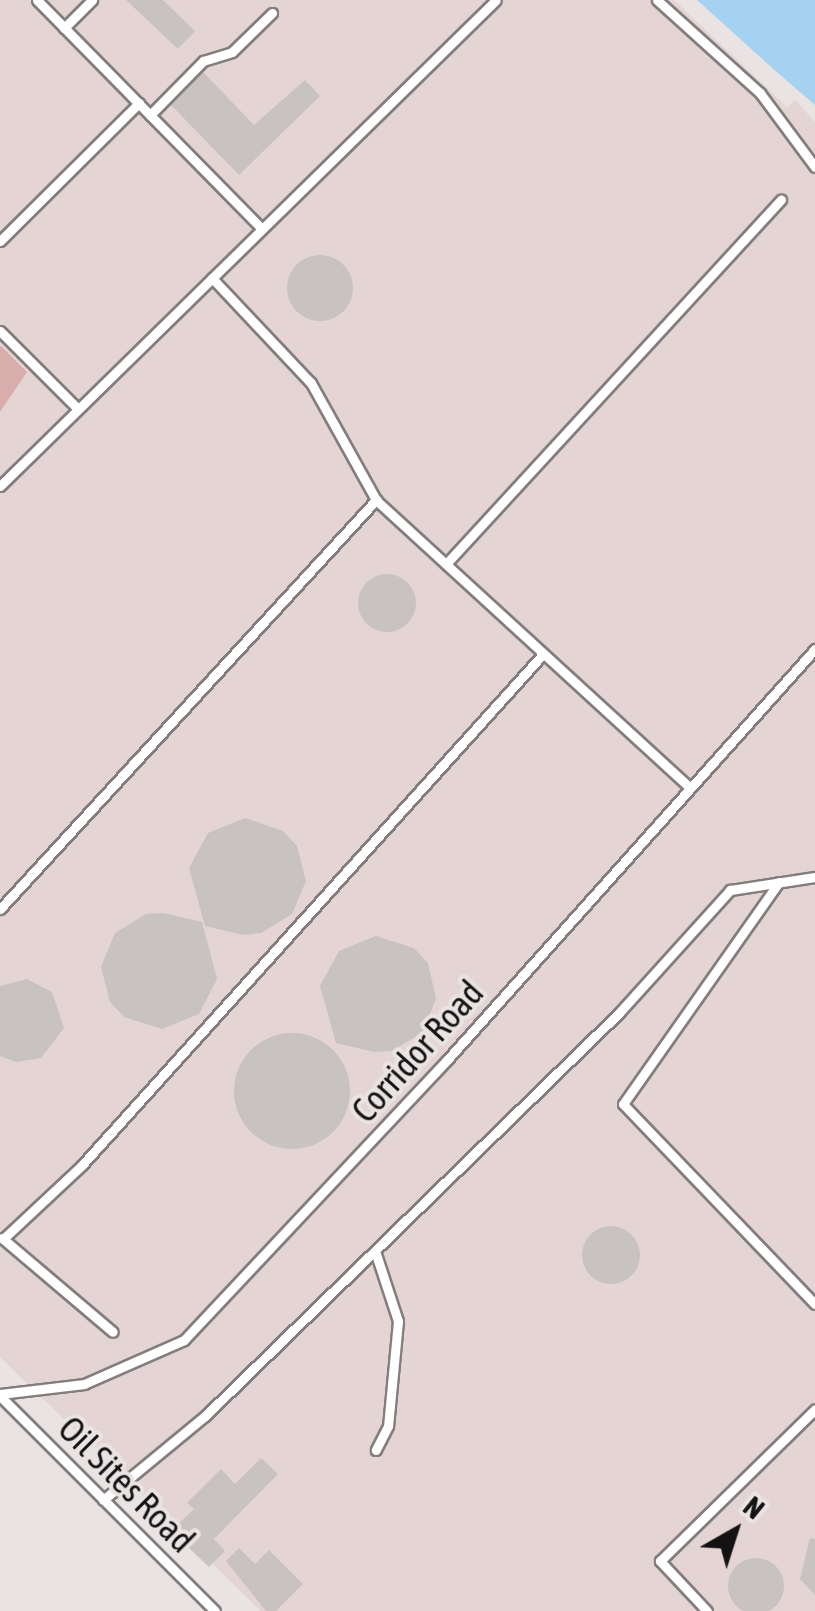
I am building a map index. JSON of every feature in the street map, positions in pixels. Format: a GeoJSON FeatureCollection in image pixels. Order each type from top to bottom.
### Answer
{"type":"FeatureCollection","features":[{"type":"Feature","properties":{"kind":"lane"},"geometry":{"type":"LineString","coordinates":[[37,0],[262,229]]}},
{"type":"Feature","properties":{"kind":"lane"},"geometry":{"type":"LineString","coordinates":[[64,28],[92,0]]}},
{"type":"Feature","properties":{"kind":"lane"},"geometry":{"type":"LineString","coordinates":[[658,0],[760,93],[815,167]]}},
{"type":"Feature","properties":{"kind":"lane"},"geometry":{"type":"LineString","coordinates":[[0,486],[492,1]]}},
{"type":"Feature","properties":{"kind":"lane"},"geometry":{"type":"LineString","coordinates":[[150,115],[204,61],[232,52],[272,13]]}},
{"type":"Feature","properties":{"kind":"lane"},"geometry":{"type":"LineString","coordinates":[[0,240],[139,103]]}},
{"type":"Feature","properties":{"kind":"lane"},"geometry":{"type":"LineString","coordinates":[[446,564],[781,200]]}},
{"type":"Feature","properties":{"kind":"lane"},"geometry":{"type":"LineString","coordinates":[[212,278],[311,383],[376,500],[690,787]]}},
{"type":"Feature","properties":{"kind":"lane"},"geometry":{"type":"LineString","coordinates":[[0,331],[78,409]]}},
{"type":"Feature","properties":{"kind":"lane"},"geometry":{"type":"LineString","coordinates":[[0,909],[376,500]]}},
{"type":"Feature","properties":{"kind":"lane","name":"Corridor Road"},"geometry":{"type":"LineString","coordinates":[[0,1395],[84,1384],[184,1340],[421,1089],[815,650]]}},
{"type":"Feature","properties":{"kind":"lane"},"geometry":{"type":"LineString","coordinates":[[113,1332],[2,1238],[82,1164],[544,654]]}},
{"type":"Feature","properties":{"kind":"lane"},"geometry":{"type":"LineString","coordinates":[[103,1500],[205,1416],[619,1013],[730,890],[815,877]]}},
{"type":"Feature","properties":{"kind":"lane"},"geometry":{"type":"LineString","coordinates":[[780,882],[623,1104],[815,1304]]}},
{"type":"Feature","properties":{"kind":"lane"},"geometry":{"type":"LineString","coordinates":[[374,1251],[398,1321],[388,1426],[376,1450]]}},
{"type":"Feature","properties":{"kind":"lane","name":"Oil Sites Road"},"geometry":{"type":"LineString","coordinates":[[0,1395],[214,1611]]}},
{"type":"Feature","properties":{"kind":"lane"},"geometry":{"type":"LineString","coordinates":[[707,1611],[660,1561],[815,1409]]}},
{"type":"Feature","properties":{"kind":"shaded area"},"geometry":{"type":"Polygon","coordinates":[[[0,0],[674,0],[787,107],[795,100],[815,122],[815,1611],[261,1611],[0,1357],[0,0]]]}},
{"type":"Feature","properties":{"kind":"shaded area"},"geometry":{"type":"Polygon","coordinates":[[[0,347],[27,372],[0,412],[0,347]]]}},
{"type":"Feature","properties":{"kind":"water"},"geometry":{"type":"Polygon","coordinates":[[[697,0],[815,0],[815,105],[779,74],[697,0]]]}},
{"type":"Feature","properties":{"kind":"building"},"geometry":{"type":"Polygon","coordinates":[[[126,0],[163,0],[195,31],[178,49],[126,0]]]}},
{"type":"Feature","properties":{"kind":"building"},"geometry":{"type":"Polygon","coordinates":[[[203,72],[254,125],[305,80],[320,96],[239,175],[171,105],[203,72]]]}},
{"type":"Feature","properties":{"kind":"building"},"geometry":{"type":"Polygon","coordinates":[[[320,255],[343,265],[353,288],[343,311],[320,321],[297,311],[287,288],[297,265],[320,255]]]}},
{"type":"Feature","properties":{"kind":"building"},"geometry":{"type":"Polygon","coordinates":[[[387,574],[407,583],[416,603],[407,623],[387,632],[367,623],[358,603],[367,583],[387,574]]]}},
{"type":"Feature","properties":{"kind":"building"},"geometry":{"type":"Polygon","coordinates":[[[245,818],[283,831],[297,846],[306,881],[292,914],[261,933],[243,935],[205,926],[189,868],[208,833],[245,818]]]}},
{"type":"Feature","properties":{"kind":"building"},"geometry":{"type":"Polygon","coordinates":[[[164,913],[202,922],[217,979],[199,1014],[162,1029],[124,1017],[110,1002],[101,967],[115,933],[146,914],[164,913]]]}},
{"type":"Feature","properties":{"kind":"building"},"geometry":{"type":"Polygon","coordinates":[[[376,936],[414,948],[428,963],[436,998],[423,1032],[392,1051],[374,1052],[336,1043],[320,986],[339,951],[376,936]]]}},
{"type":"Feature","properties":{"kind":"building"},"geometry":{"type":"Polygon","coordinates":[[[27,979],[52,992],[64,1028],[41,1058],[16,1062],[0,1056],[0,986],[27,979]]]}},
{"type":"Feature","properties":{"kind":"building"},"geometry":{"type":"Polygon","coordinates":[[[292,1033],[314,1037],[333,1050],[346,1069],[350,1091],[346,1113],[333,1132],[314,1145],[292,1149],[270,1145],[251,1132],[238,1113],[234,1091],[238,1069],[251,1050],[270,1037],[292,1033]]]}},
{"type":"Feature","properties":{"kind":"building"},"geometry":{"type":"Polygon","coordinates":[[[611,1226],[631,1235],[640,1255],[631,1275],[611,1284],[591,1275],[582,1255],[591,1235],[611,1226]]]}},
{"type":"Feature","properties":{"kind":"building"},"geometry":{"type":"Polygon","coordinates":[[[261,1458],[278,1474],[214,1539],[225,1551],[209,1567],[171,1531],[194,1509],[187,1503],[221,1469],[235,1484],[261,1458]]]}},
{"type":"Feature","properties":{"kind":"building"},"geometry":{"type":"Polygon","coordinates":[[[810,1538],[815,1539],[815,1595],[800,1579],[810,1538]]]}},
{"type":"Feature","properties":{"kind":"building"},"geometry":{"type":"Polygon","coordinates":[[[239,1548],[255,1564],[269,1550],[303,1584],[276,1611],[266,1611],[226,1561],[239,1548]]]}},
{"type":"Feature","properties":{"kind":"building"},"geometry":{"type":"Polygon","coordinates":[[[756,1558],[776,1566],[784,1586],[776,1606],[756,1614],[736,1606],[728,1586],[736,1566],[756,1558]]]}}]}
